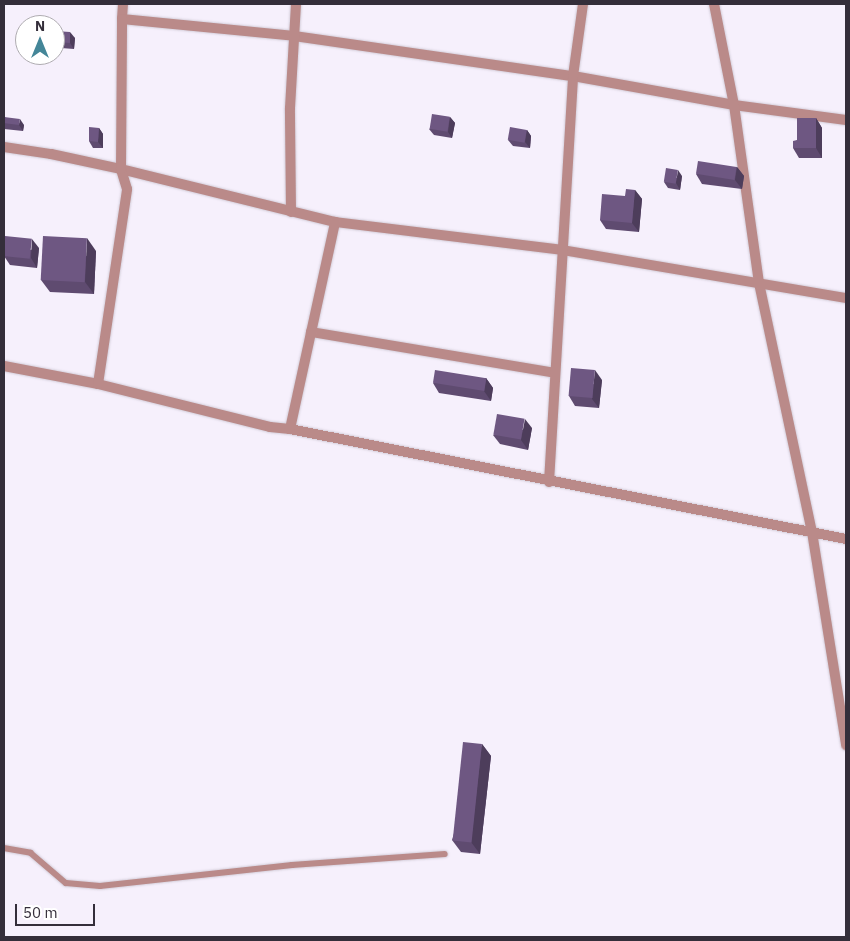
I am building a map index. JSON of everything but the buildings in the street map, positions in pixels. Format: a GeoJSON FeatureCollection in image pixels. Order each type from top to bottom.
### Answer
{"type":"FeatureCollection","features":[{"type":"Feature","properties":{"kind":"street"},"geometry":{"type":"LineString","coordinates":[[98,384],[125,215],[127,189],[121,169],[123,4]]}},
{"type":"Feature","properties":{"kind":"street"},"geometry":{"type":"LineString","coordinates":[[291,212],[290,108],[296,4]]}},
{"type":"Feature","properties":{"kind":"street"},"geometry":{"type":"LineString","coordinates":[[550,482],[573,76],[583,4]]}},
{"type":"Feature","properties":{"kind":"street"},"geometry":{"type":"LineString","coordinates":[[714,4],[734,105],[759,284],[812,532],[846,745]]}},
{"type":"Feature","properties":{"kind":"street"},"geometry":{"type":"LineString","coordinates":[[122,19],[294,36],[573,76],[734,105],[846,120]]}},
{"type":"Feature","properties":{"kind":"street"},"geometry":{"type":"LineString","coordinates":[[4,147],[51,154],[121,169],[335,222],[562,250],[846,298]]}},
{"type":"Feature","properties":{"kind":"street"},"geometry":{"type":"LineString","coordinates":[[290,429],[335,222]]}},
{"type":"Feature","properties":{"kind":"street"},"geometry":{"type":"LineString","coordinates":[[311,332],[555,373]]}},
{"type":"Feature","properties":{"kind":"street"},"geometry":{"type":"LineString","coordinates":[[4,366],[98,384],[270,427],[290,429],[550,482],[846,538]]}},
{"type":"Feature","properties":{"kind":"lane"},"geometry":{"type":"LineString","coordinates":[[4,848],[31,853],[66,883],[100,886],[292,865],[445,854]]}}]}
